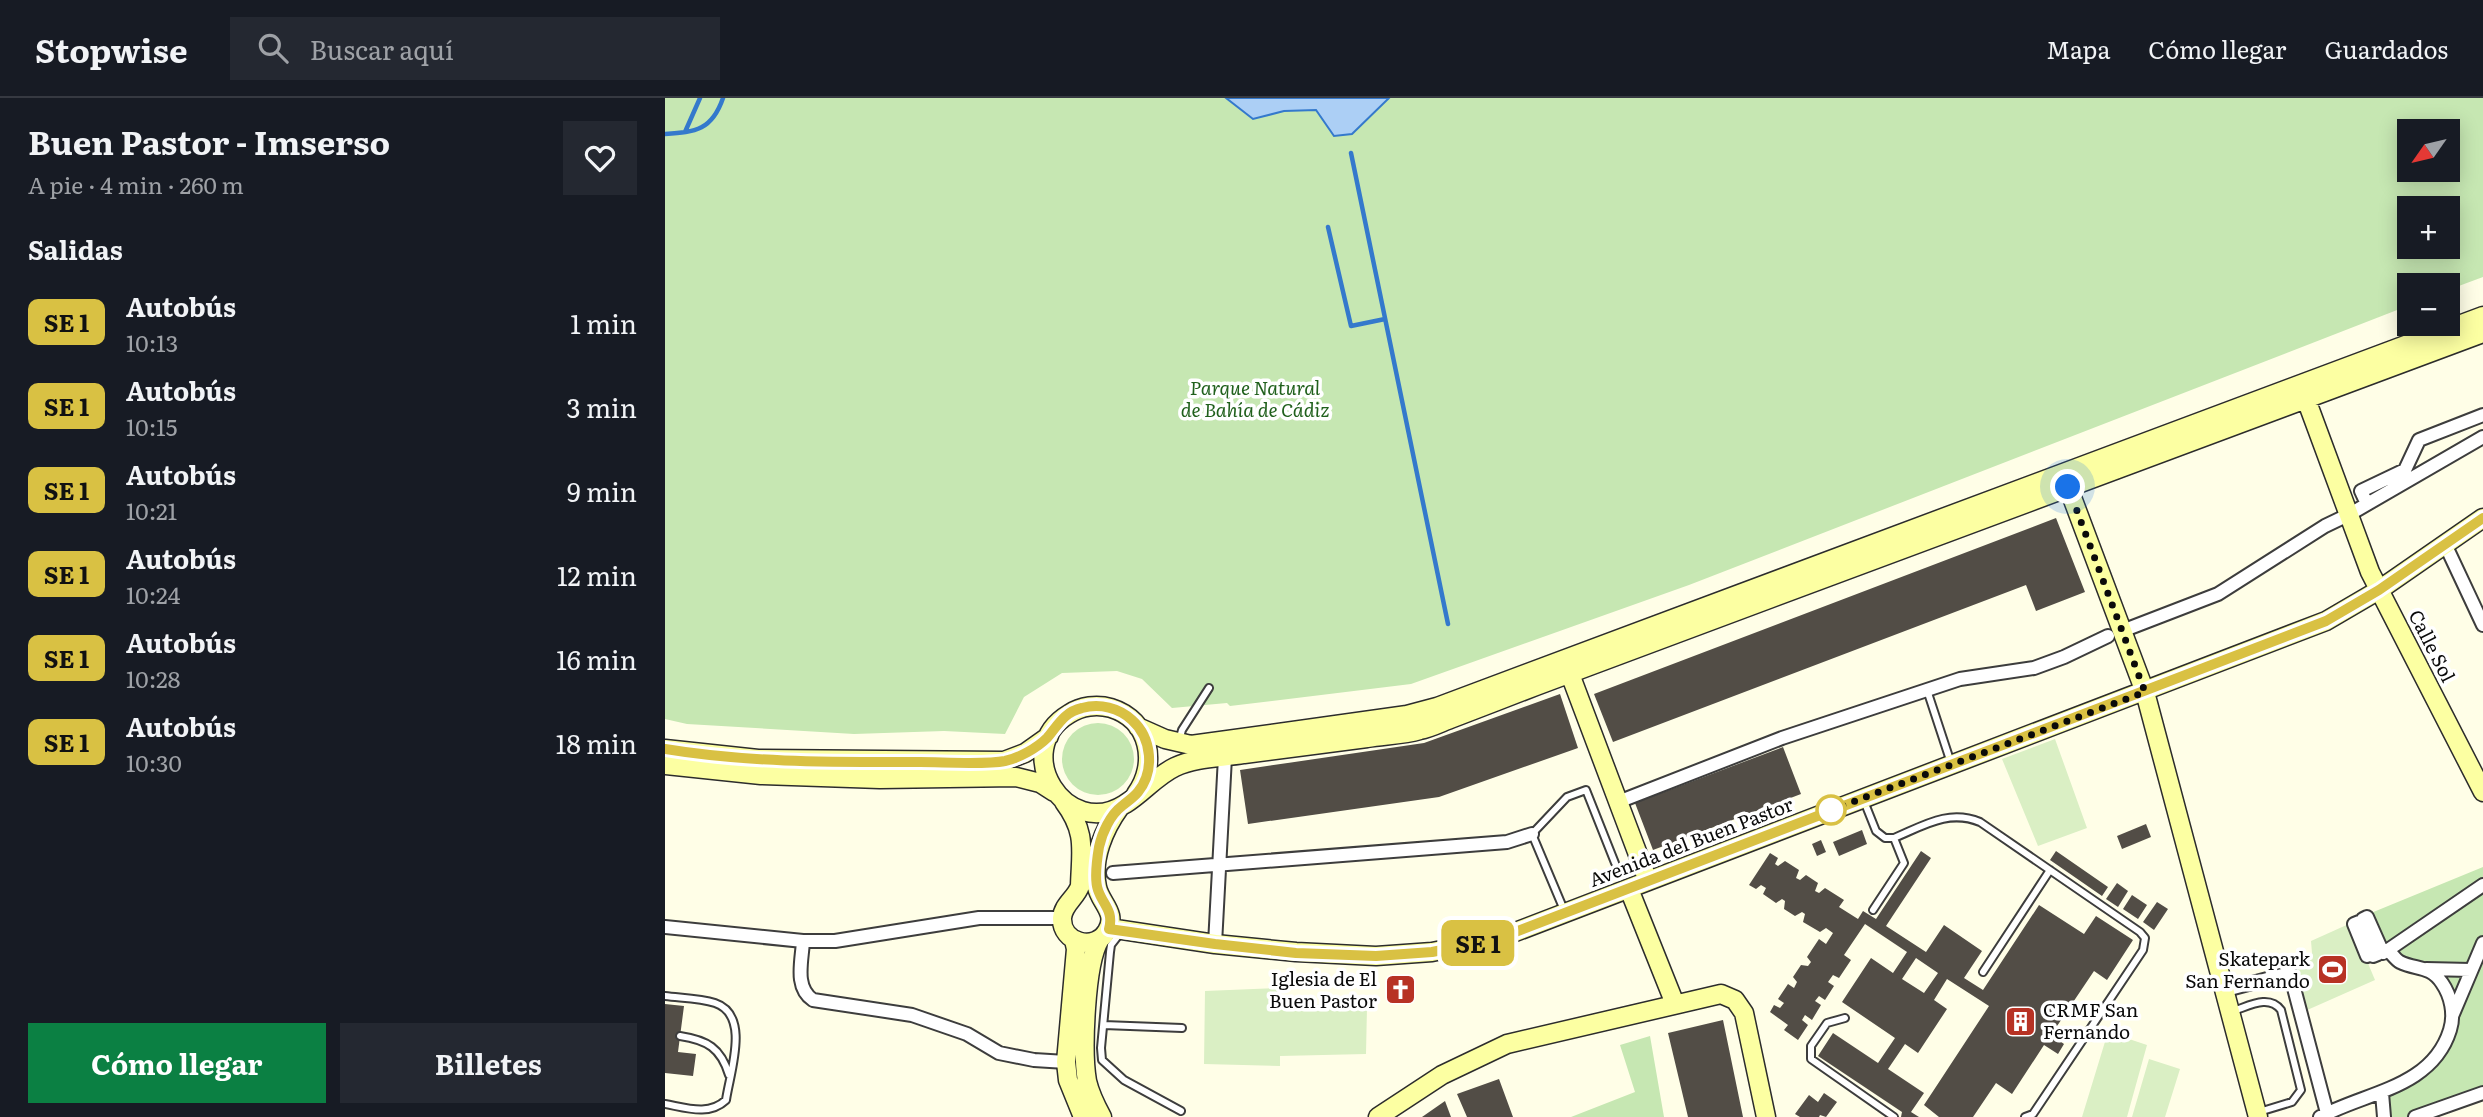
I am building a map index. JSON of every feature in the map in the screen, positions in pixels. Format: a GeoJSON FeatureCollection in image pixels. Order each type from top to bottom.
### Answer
{"type":"FeatureCollection","features":[{"type":"Feature","properties":{"kind":"street"},"geometry":{"type":"LineString","coordinates":[[1102,1117],[1088,1084],[1084,1051],[1093,952],[1111,932],[1111,915],[1097,884],[1099,849],[1108,824],[1120,807],[1155,779],[1193,760],[1420,731],[2483,316]]}},
{"type":"Feature","properties":{"kind":"street"},"geometry":{"type":"LineString","coordinates":[[1138,727],[1178,743],[1191,745],[1419,713],[2065,480],[2306,399],[2483,333]]}},
{"type":"Feature","properties":{"kind":"street","name":"Calle Sol"},"geometry":{"type":"LineString","coordinates":[[2306,399],[2370,572],[2477,767],[2483,792]]}},
{"type":"Feature","properties":{"kind":"street"},"geometry":{"type":"LineString","coordinates":[[2367,504],[2361,491],[2405,470],[2419,440],[2483,415]]}},
{"type":"Feature","properties":{"kind":"street"},"geometry":{"type":"LineString","coordinates":[[1618,802],[1782,738],[1960,679],[2034,668],[2115,633],[2218,594],[2325,526],[2483,437]]}},
{"type":"Feature","properties":{"kind":"street"},"geometry":{"type":"LineString","coordinates":[[2065,480],[2115,633],[2145,692],[2258,1115]]}},
{"type":"Feature","properties":{"kind":"street","name":"Avenida del Buen Pastor"},"geometry":{"type":"LineString","coordinates":[[1111,932],[1296,953],[1376,956],[1432,952],[1497,939],[2326,621],[2379,590],[2483,518]]}},
{"type":"Feature","properties":{"kind":"street"},"geometry":{"type":"LineString","coordinates":[[2445,544],[2483,625]]}},
{"type":"Feature","properties":{"kind":"street"},"geometry":{"type":"LineString","coordinates":[[1570,674],[1648,881]]}},
{"type":"Feature","properties":{"kind":"street"},"geometry":{"type":"LineString","coordinates":[[665,749],[758,759],[1004,761],[1025,753],[1049,736],[1064,717],[1093,706],[1113,709],[1131,719],[1144,736],[1149,756],[1147,776],[1136,794]]}},
{"type":"Feature","properties":{"kind":"street"},"geometry":{"type":"LineString","coordinates":[[1049,736],[1044,752],[1045,773],[1080,827],[1082,839],[1080,886],[1064,909],[1062,918],[1076,949],[1066,1062],[1068,1080],[1083,1117]]}},
{"type":"Feature","properties":{"kind":"street"},"geometry":{"type":"LineString","coordinates":[[1215,944],[1225,757]]}},
{"type":"Feature","properties":{"kind":"street"},"geometry":{"type":"LineString","coordinates":[[665,765],[761,775],[880,779],[1016,777],[1040,783],[1080,810],[1100,812],[1120,807]]}},
{"type":"Feature","properties":{"kind":"street"},"geometry":{"type":"LineString","coordinates":[[1113,873],[1507,842],[1532,834]]}},
{"type":"Feature","properties":{"kind":"street"},"geometry":{"type":"LineString","coordinates":[[2367,956],[2354,924],[2359,922],[2373,956],[2378,954],[2363,919],[2367,917],[2383,953],[2483,885]]}},
{"type":"Feature","properties":{"kind":"street"},"geometry":{"type":"LineString","coordinates":[[1629,889],[1675,1004]]}},
{"type":"Feature","properties":{"kind":"street"},"geometry":{"type":"LineString","coordinates":[[1073,898],[1086,894],[1105,902]]}},
{"type":"Feature","properties":{"kind":"street"},"geometry":{"type":"LineString","coordinates":[[665,927],[803,941],[835,941],[979,918],[1062,918]]}},
{"type":"Feature","properties":{"kind":"street"},"geometry":{"type":"LineString","coordinates":[[1074,940],[1087,943],[1111,932]]}},
{"type":"Feature","properties":{"kind":"street"},"geometry":{"type":"LineString","coordinates":[[803,941],[801,984],[813,1000],[912,1015],[967,1034],[999,1053],[1034,1060],[1066,1062]]}},
{"type":"Feature","properties":{"kind":"street"},"geometry":{"type":"LineString","coordinates":[[2226,990],[2290,973],[2324,1115],[2382,1093],[2426,1068],[2447,1039],[2453,1014],[2483,943]]}},
{"type":"Feature","properties":{"kind":"street"},"geometry":{"type":"LineString","coordinates":[[2388,950],[2400,962],[2426,969],[2472,970]]}},
{"type":"Feature","properties":{"kind":"street"},"geometry":{"type":"LineString","coordinates":[[2426,969],[2443,984],[2453,1014]]}},
{"type":"Feature","properties":{"kind":"street"},"geometry":{"type":"LineString","coordinates":[[1379,1117],[1442,1075],[1507,1044],[1720,994],[1735,1000],[1741,1006],[1766,1117]]}},
{"type":"Feature","properties":{"kind":"street"},"geometry":{"type":"LineString","coordinates":[[2382,1093],[2384,1117]]}},
{"type":"Feature","properties":{"kind":"street"},"geometry":{"type":"LineString","coordinates":[[2415,1117],[2483,1093]]}},
{"type":"Feature","properties":{"kind":"street"},"geometry":{"type":"LineString","coordinates":[[2458,1102],[2463,1117]]}},
{"type":"Feature","properties":{"kind":"lane"},"geometry":{"type":"LineString","coordinates":[[1178,743],[1182,730],[1209,688]]}},
{"type":"Feature","properties":{"kind":"lane"},"geometry":{"type":"LineString","coordinates":[[1926,690],[1951,765]]}},
{"type":"Feature","properties":{"kind":"lane"},"geometry":{"type":"LineString","coordinates":[[1565,913],[1532,834],[1567,797],[1586,790],[1615,863]]}},
{"type":"Feature","properties":{"kind":"lane"},"geometry":{"type":"LineString","coordinates":[[1862,798],[1878,834],[1885,838],[1894,838],[1953,816],[1980,822],[2140,932],[2146,942],[2033,1114],[2025,1117]]}},
{"type":"Feature","properties":{"kind":"lane"},"geometry":{"type":"LineString","coordinates":[[1873,910],[1904,863],[1894,838]]}},
{"type":"Feature","properties":{"kind":"lane"},"geometry":{"type":"LineString","coordinates":[[1983,972],[2050,870]]}},
{"type":"Feature","properties":{"kind":"lane"},"geometry":{"type":"LineString","coordinates":[[1111,932],[1101,1048],[1103,1060],[1124,1080],[1181,1111]]}},
{"type":"Feature","properties":{"kind":"lane"},"geometry":{"type":"LineString","coordinates":[[665,996],[716,1003],[730,1014],[737,1031],[726,1100],[705,1111],[665,1104]]}},
{"type":"Feature","properties":{"kind":"lane"},"geometry":{"type":"LineString","coordinates":[[2231,1011],[2268,1001],[2281,1010],[2301,1090],[2293,1102],[2258,1115]]}},
{"type":"Feature","properties":{"kind":"lane"},"geometry":{"type":"LineString","coordinates":[[1845,1017],[1827,1023],[1811,1046],[1811,1059],[1894,1117]]}},
{"type":"Feature","properties":{"kind":"lane"},"geometry":{"type":"LineString","coordinates":[[1104,1025],[1182,1028]]}},
{"type":"Feature","properties":{"kind":"lane"},"geometry":{"type":"LineString","coordinates":[[680,1035],[701,1039],[711,1046],[726,1065],[730,1077]]}},
{"type":"Feature","properties":{"kind":"green space","name":"Parque Natural de Bahía de Cádiz"},"geometry":{"type":"Polygon","coordinates":[[[665,98],[2483,98],[2483,277],[2460,286],[2460,273],[2397,273],[2397,310],[1689,585],[1411,684],[1230,706],[1227,703],[1172,708],[1142,679],[1117,671],[1062,673],[1024,697],[1005,734],[944,731],[854,734],[687,724],[665,719],[665,98]]]}},
{"type":"Feature","properties":{"kind":"green space"},"geometry":{"type":"Polygon","coordinates":[[[1098,723],[1118,729],[1128,739],[1134,759],[1128,779],[1118,789],[1098,795],[1078,789],[1068,779],[1062,759],[1068,739],[1078,729],[1098,723]]]}},
{"type":"Feature","properties":{"kind":"green space"},"geometry":{"type":"Polygon","coordinates":[[[2055,739],[2087,828],[2038,846],[2002,759],[2055,739]]]}},
{"type":"Feature","properties":{"kind":"green space"},"geometry":{"type":"Polygon","coordinates":[[[2483,867],[2483,1093],[2415,1117],[2384,1117],[2382,1093],[2426,1068],[2452,1025],[2443,984],[2388,950],[2371,913],[2483,867]]]}},
{"type":"Feature","properties":{"kind":"green space","name":"Skatepark San Fernando"},"geometry":{"type":"Polygon","coordinates":[[[2351,923],[2375,980],[2305,1011],[2292,960],[2312,953],[2311,941],[2351,923]]]}},
{"type":"Feature","properties":{"kind":"green space"},"geometry":{"type":"Polygon","coordinates":[[[1278,988],[1279,1002],[1367,1007],[1366,1054],[1280,1056],[1280,1066],[1204,1064],[1205,991],[1278,988]]]}},
{"type":"Feature","properties":{"kind":"green space"},"geometry":{"type":"Polygon","coordinates":[[[2108,1032],[2147,1045],[2127,1117],[2082,1117],[2108,1032]]]}},
{"type":"Feature","properties":{"kind":"green space"},"geometry":{"type":"Polygon","coordinates":[[[1650,1036],[1664,1117],[1571,1117],[1635,1092],[1620,1045],[1650,1036]]]}},
{"type":"Feature","properties":{"kind":"green space"},"geometry":{"type":"Polygon","coordinates":[[[2149,1059],[2180,1069],[2165,1117],[2132,1117],[2149,1059]]]}},
{"type":"Feature","properties":{"kind":"water"},"geometry":{"type":"Polygon","coordinates":[[[1226,98],[1389,98],[1352,134],[1334,136],[1316,110],[1284,111],[1253,119],[1226,98]]]}},
{"type":"Feature","properties":{"kind":"building"},"geometry":{"type":"Polygon","coordinates":[[[2056,518],[2085,592],[2036,611],[2026,585],[1613,742],[1594,694],[2056,518]]]}},
{"type":"Feature","properties":{"kind":"building"},"geometry":{"type":"Polygon","coordinates":[[[1560,694],[1578,748],[1439,797],[1248,824],[1240,770],[1424,743],[1560,694]]]}},
{"type":"Feature","properties":{"kind":"building"},"geometry":{"type":"Polygon","coordinates":[[[1783,747],[1801,794],[1653,850],[1635,803],[1783,747]]]}},
{"type":"Feature","properties":{"kind":"building"},"geometry":{"type":"Polygon","coordinates":[[[2146,824],[2151,837],[2122,849],[2117,836],[2146,824]]]}},
{"type":"Feature","properties":{"kind":"building"},"geometry":{"type":"Polygon","coordinates":[[[1862,830],[1867,844],[1839,856],[1833,842],[1862,830]]]}},
{"type":"Feature","properties":{"kind":"building"},"geometry":{"type":"Polygon","coordinates":[[[1821,840],[1826,852],[1817,856],[1812,844],[1821,840]]]}},
{"type":"Feature","properties":{"kind":"building"},"geometry":{"type":"Polygon","coordinates":[[[1921,851],[1931,858],[1886,926],[1926,952],[1944,925],[1982,951],[1964,978],[1983,990],[2039,905],[2084,934],[2096,916],[2133,940],[2107,980],[2094,971],[2051,1035],[2064,1044],[2058,1054],[2044,1045],[2012,1094],[1996,1083],[1973,1117],[1939,1117],[1924,1105],[1989,1006],[1947,979],[1934,1000],[1947,1009],[1918,1053],[1905,1044],[1888,1069],[1924,1093],[1911,1112],[1919,1117],[1901,1117],[1902,1112],[1818,1056],[1833,1033],[1878,1063],[1895,1038],[1842,1002],[1871,958],[1893,973],[1907,952],[1865,924],[1844,955],[1851,960],[1839,978],[1833,975],[1828,982],[1834,986],[1825,1000],[1819,996],[1815,1001],[1821,1005],[1812,1020],[1805,1015],[1802,1020],[1808,1025],[1798,1040],[1784,1030],[1788,1025],[1770,1012],[1774,1005],[1780,1008],[1784,1003],[1778,999],[1788,984],[1794,988],[1797,982],[1793,977],[1801,965],[1808,966],[1811,962],[1807,957],[1819,939],[1826,944],[1833,933],[1826,928],[1820,932],[1803,922],[1805,914],[1802,912],[1795,916],[1784,909],[1785,901],[1782,899],[1776,903],[1763,894],[1766,888],[1761,885],[1756,889],[1749,885],[1770,853],[1778,858],[1775,864],[1778,866],[1785,861],[1799,870],[1796,878],[1800,880],[1806,875],[1818,883],[1815,891],[1819,893],[1825,888],[1844,900],[1839,907],[1858,919],[1863,911],[1876,919],[1921,851]],[[1916,958],[1902,979],[1924,993],[1938,973],[1916,958]]]}},
{"type":"Feature","properties":{"kind":"building"},"geometry":{"type":"Polygon","coordinates":[[[2056,851],[2108,887],[2102,896],[2050,860],[2056,851]]]}},
{"type":"Feature","properties":{"kind":"building"},"geometry":{"type":"Polygon","coordinates":[[[2117,883],[2128,891],[2118,907],[2106,899],[2117,883]]]}},
{"type":"Feature","properties":{"kind":"building"},"geometry":{"type":"Polygon","coordinates":[[[2132,895],[2147,905],[2138,919],[2123,909],[2132,895]]]}},
{"type":"Feature","properties":{"kind":"building"},"geometry":{"type":"Polygon","coordinates":[[[2157,902],[2168,909],[2154,930],[2143,922],[2157,902]]]}},
{"type":"Feature","properties":{"kind":"building"},"geometry":{"type":"Polygon","coordinates":[[[665,1004],[684,1006],[678,1052],[696,1054],[693,1076],[665,1073],[665,1004]]]}},
{"type":"Feature","properties":{"kind":"building"},"geometry":{"type":"Polygon","coordinates":[[[1723,1020],[1743,1117],[1688,1117],[1668,1033],[1723,1020]]]}},
{"type":"Feature","properties":{"kind":"building"},"geometry":{"type":"Polygon","coordinates":[[[1499,1079],[1513,1117],[1467,1117],[1457,1094],[1499,1079]]]}},
{"type":"Feature","properties":{"kind":"building"},"geometry":{"type":"Polygon","coordinates":[[[1824,1093],[1837,1102],[1826,1117],[1800,1117],[1795,1114],[1809,1095],[1818,1102],[1824,1093]]]}},
{"type":"Feature","properties":{"kind":"building"},"geometry":{"type":"Polygon","coordinates":[[[1445,1101],[1451,1117],[1422,1117],[1445,1101]]]}},
{"type":"Feature","properties":{"kind":"waterway"},"geometry":{"type":"LineString","coordinates":[[685,132],[700,98]]}},
{"type":"Feature","properties":{"kind":"waterway"},"geometry":{"type":"LineString","coordinates":[[665,134],[694,130],[708,123],[719,109],[723,98]]}},
{"type":"Feature","properties":{"kind":"waterway"},"geometry":{"type":"LineString","coordinates":[[1351,153],[1448,624]]}},
{"type":"Feature","properties":{"kind":"waterway"},"geometry":{"type":"LineString","coordinates":[[1328,227],[1351,326],[1385,319]]}},
{"type":"Feature","properties":{"kind":"bus line"},"geometry":{"type":"LineString","coordinates":[[665,749],[758,759],[1004,761],[1035,747],[1049,736],[1056,724],[1073,711],[1103,706],[1131,719],[1144,736],[1149,756],[1147,776],[1142,786],[1120,807],[1108,824],[1099,849],[1097,884],[1111,915],[1109,929],[1296,953],[1376,956],[1432,952],[1497,939],[2326,621],[2379,590],[2483,518]]}},
{"type":"Feature","properties":{"kind":"place","name":"Skatepark San Fernando"},"geometry":{"type":"Point","coordinates":[2333,970]}},
{"type":"Feature","properties":{"kind":"place","name":"Iglesia de El Buen Pastor"},"geometry":{"type":"Point","coordinates":[1400,990]}},
{"type":"Feature","properties":{"kind":"place","name":"CRMF San Fernando"},"geometry":{"type":"Point","coordinates":[2020,1021]}},
{"type":"Feature","properties":{"kind":"route"},"geometry":{"type":"LineString","coordinates":[[1831,810],[2104,705],[2145,692],[2068,487]]}}]}
